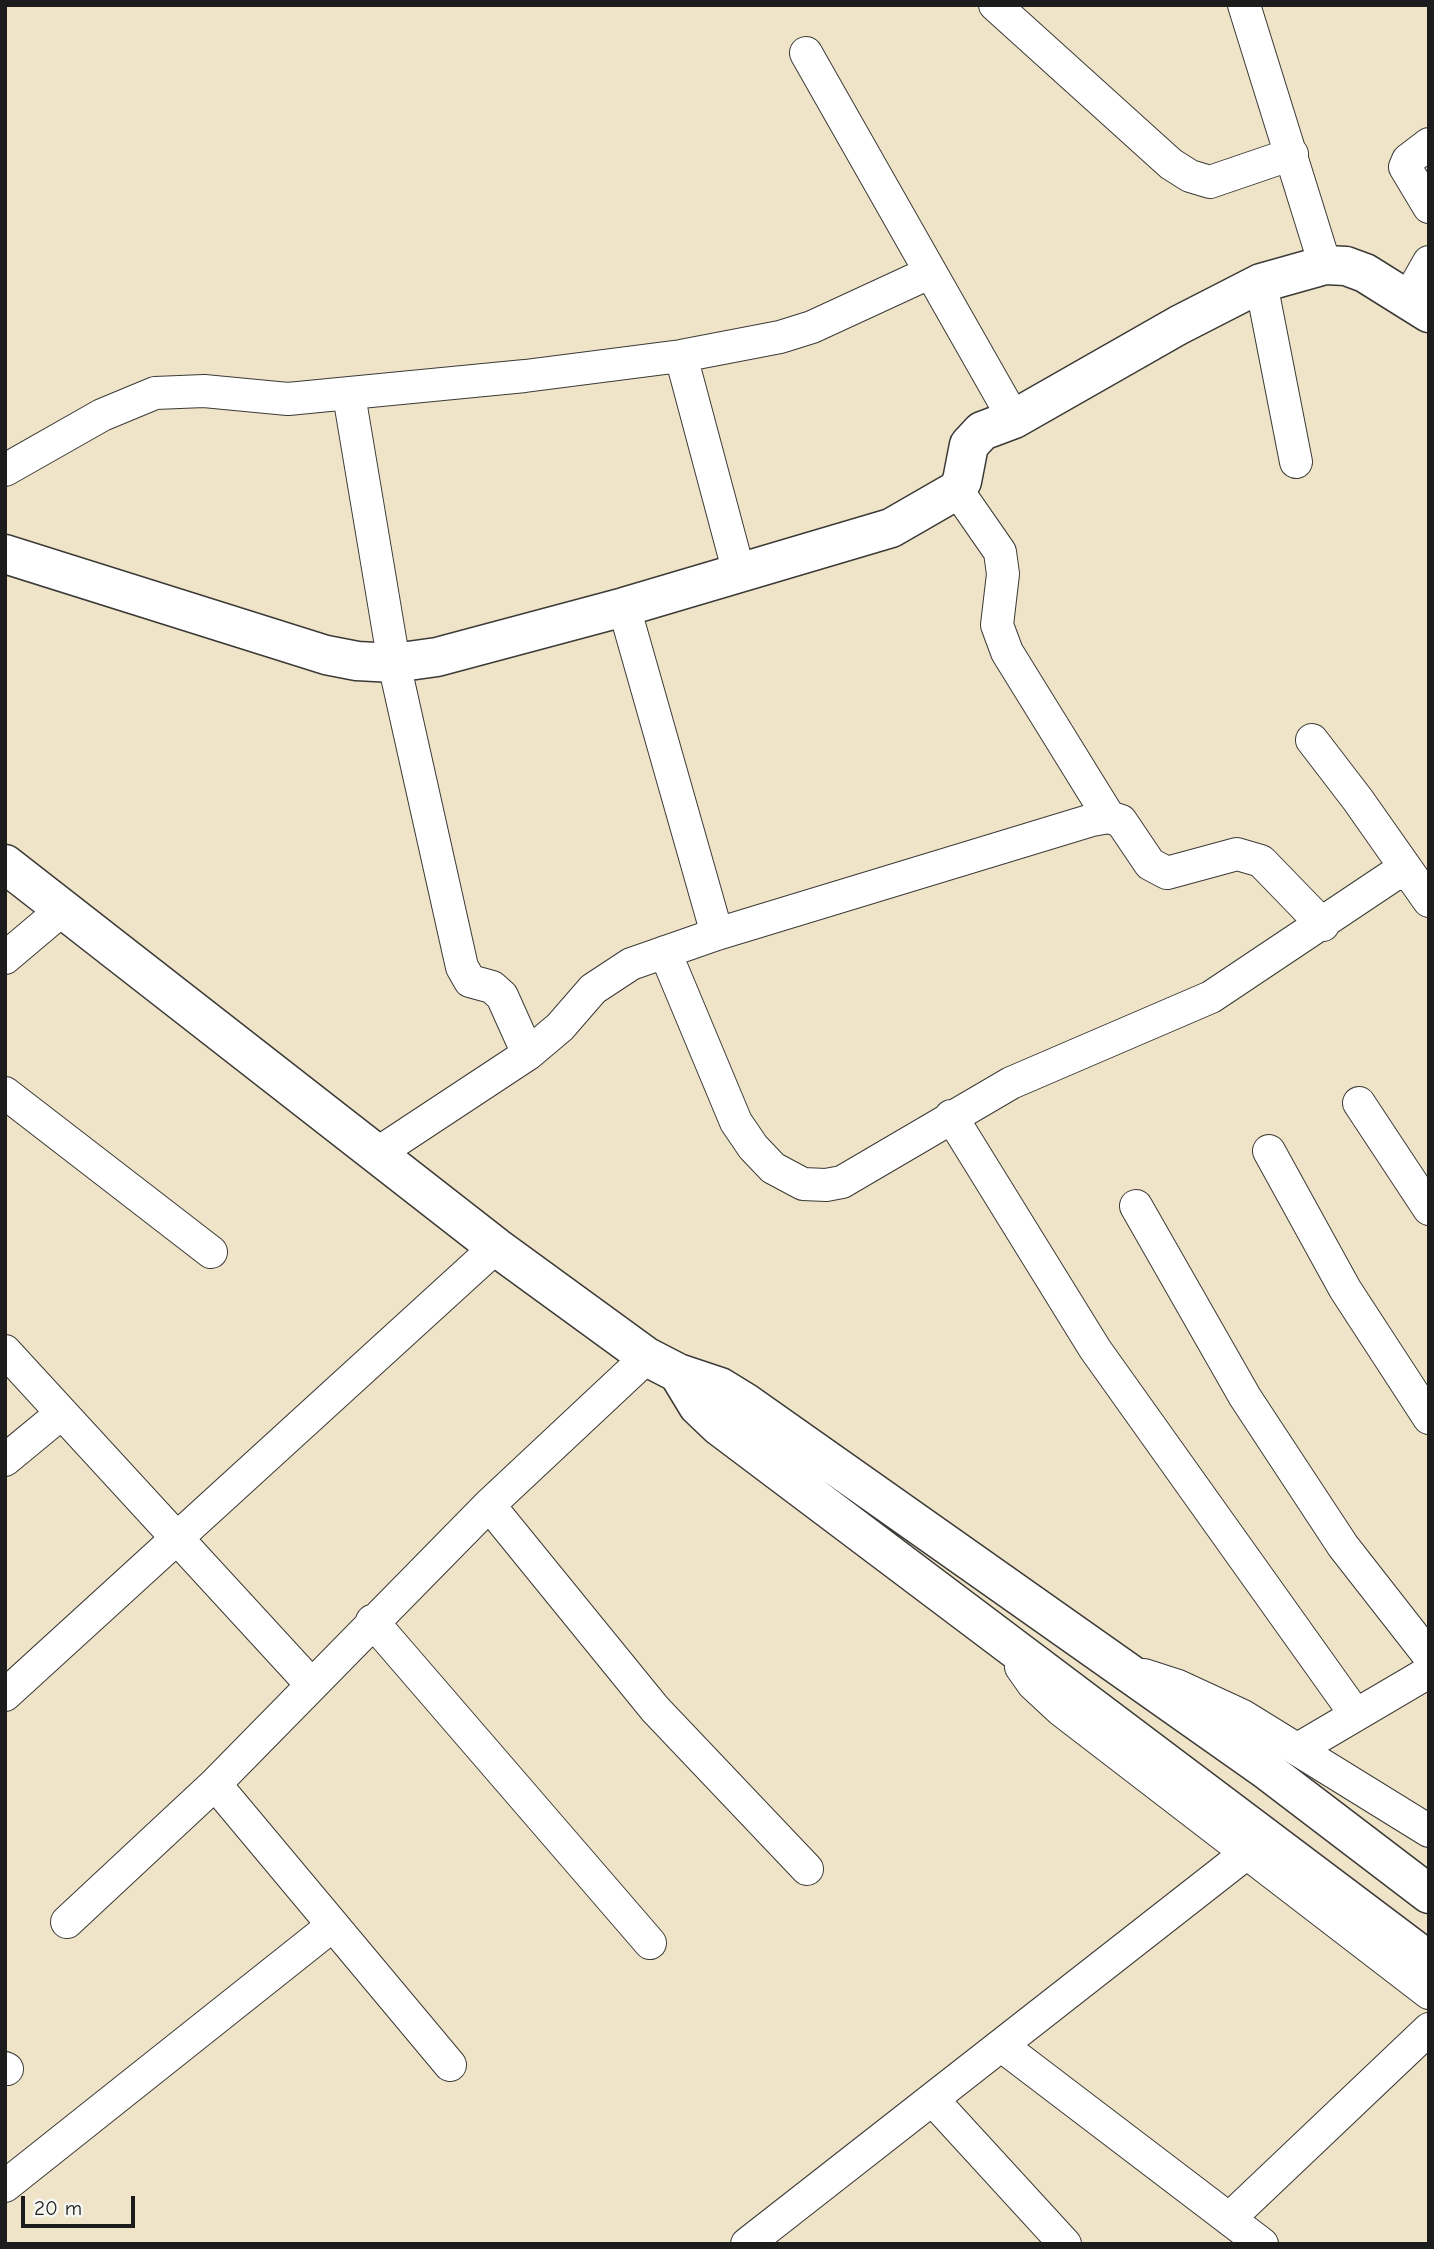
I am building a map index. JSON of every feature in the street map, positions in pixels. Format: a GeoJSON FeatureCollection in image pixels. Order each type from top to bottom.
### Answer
{"type":"FeatureCollection","features":[{"type":"Feature","properties":{"kind":"street"},"geometry":{"type":"LineString","coordinates":[[995,5],[1171,164],[1190,176],[1210,182],[1292,154]]}},
{"type":"Feature","properties":{"kind":"street"},"geometry":{"type":"LineString","coordinates":[[1244,5],[1325,265]]}},
{"type":"Feature","properties":{"kind":"street"},"geometry":{"type":"LineString","coordinates":[[806,53],[1014,419]]}},
{"type":"Feature","properties":{"kind":"street"},"geometry":{"type":"LineString","coordinates":[[1429,144],[1408,160],[1405,167],[1429,207]]}},
{"type":"Feature","properties":{"kind":"street"},"geometry":{"type":"LineString","coordinates":[[5,554],[326,654],[357,661],[394,663],[437,657],[624,607],[891,528],[957,490],[972,440],[982,431],[1014,419],[1179,325],[1261,283],[1325,265],[1346,266],[1365,273],[1418,306],[1429,262]]}},
{"type":"Feature","properties":{"kind":"street"},"geometry":{"type":"LineString","coordinates":[[5,470],[102,415],[155,393],[204,391],[288,399],[349,395],[681,356],[780,337],[812,327],[929,273]]}},
{"type":"Feature","properties":{"kind":"street"},"geometry":{"type":"LineString","coordinates":[[1261,283],[1296,462]]}},
{"type":"Feature","properties":{"kind":"street"},"geometry":{"type":"LineString","coordinates":[[681,356],[739,573]]}},
{"type":"Feature","properties":{"kind":"street"},"geometry":{"type":"LineString","coordinates":[[349,395],[394,663],[462,967],[470,981],[492,987],[502,996],[527,1054]]}},
{"type":"Feature","properties":{"kind":"street"},"geometry":{"type":"LineString","coordinates":[[957,490],[1000,552],[1003,574],[997,625],[1007,652],[1109,817]]}},
{"type":"Feature","properties":{"kind":"street"},"geometry":{"type":"LineString","coordinates":[[624,607],[717,934]]}},
{"type":"Feature","properties":{"kind":"street"},"geometry":{"type":"LineString","coordinates":[[1312,740],[1429,901]]}},
{"type":"Feature","properties":{"kind":"street"},"geometry":{"type":"LineString","coordinates":[[378,1153],[527,1054],[550,1036],[593,989],[612,975],[665,952],[717,934],[1109,817],[1122,821],[1150,864],[1167,873],[1237,855],[1261,861],[1323,925]]}},
{"type":"Feature","properties":{"kind":"street"},"geometry":{"type":"LineString","coordinates":[[5,864],[496,1247],[662,1365],[719,1426],[1429,1961]]}},
{"type":"Feature","properties":{"kind":"street"},"geometry":{"type":"LineString","coordinates":[[665,952],[736,1122],[753,1147],[773,1168],[803,1184],[842,1182],[951,1116],[1064,1058],[1211,997],[1323,925],[1395,874],[1408,874]]}},
{"type":"Feature","properties":{"kind":"street"},"geometry":{"type":"LineString","coordinates":[[5,958],[63,909]]}},
{"type":"Feature","properties":{"kind":"street"},"geometry":{"type":"LineString","coordinates":[[5,1093],[211,1252]]}},
{"type":"Feature","properties":{"kind":"street"},"geometry":{"type":"LineString","coordinates":[[1359,1103],[1429,1209]]}},
{"type":"Feature","properties":{"kind":"street"},"geometry":{"type":"LineString","coordinates":[[951,1116],[1096,1349],[1356,1715]]}},
{"type":"Feature","properties":{"kind":"street"},"geometry":{"type":"LineString","coordinates":[[1269,1151],[1345,1289],[1429,1418]]}},
{"type":"Feature","properties":{"kind":"street"},"geometry":{"type":"LineString","coordinates":[[1136,1206],[1245,1396],[1343,1546],[1429,1656]]}},
{"type":"Feature","properties":{"kind":"street"},"geometry":{"type":"LineString","coordinates":[[5,1695],[496,1247]]}},
{"type":"Feature","properties":{"kind":"street"},"geometry":{"type":"LineString","coordinates":[[5,1351],[311,1684]]}},
{"type":"Feature","properties":{"kind":"street"},"geometry":{"type":"LineString","coordinates":[[67,1922],[215,1784],[372,1620],[489,1505],[662,1365]]}},
{"type":"Feature","properties":{"kind":"street"},"geometry":{"type":"LineString","coordinates":[[662,1365],[720,1387],[746,1403],[1265,1769],[1429,1894]]}},
{"type":"Feature","properties":{"kind":"street"},"geometry":{"type":"LineString","coordinates":[[5,1460],[62,1413]]}},
{"type":"Feature","properties":{"kind":"street"},"geometry":{"type":"LineString","coordinates":[[489,1505],[655,1709],[807,1869]]}},
{"type":"Feature","properties":{"kind":"street"},"geometry":{"type":"LineString","coordinates":[[372,1620],[650,1943]]}},
{"type":"Feature","properties":{"kind":"street"},"geometry":{"type":"LineString","coordinates":[[999,1637],[1033,1684],[1061,1710],[1429,1993]]}},
{"type":"Feature","properties":{"kind":"street"},"geometry":{"type":"LineString","coordinates":[[1122,1669],[1212,1700],[1298,1748],[1429,1831]]}},
{"type":"Feature","properties":{"kind":"street"},"geometry":{"type":"LineString","coordinates":[[1298,1748],[1429,1672]]}},
{"type":"Feature","properties":{"kind":"street"},"geometry":{"type":"LineString","coordinates":[[215,1784],[450,2065]]}},
{"type":"Feature","properties":{"kind":"street"},"geometry":{"type":"LineString","coordinates":[[753,2242],[1248,1852]]}},
{"type":"Feature","properties":{"kind":"street"},"geometry":{"type":"LineString","coordinates":[[5,2186],[332,1926]]}},
{"type":"Feature","properties":{"kind":"street"},"geometry":{"type":"LineString","coordinates":[[1229,2219],[1429,2029]]}},
{"type":"Feature","properties":{"kind":"street"},"geometry":{"type":"LineString","coordinates":[[1002,2046],[1262,2244]]}},
{"type":"Feature","properties":{"kind":"street"},"geometry":{"type":"LineString","coordinates":[[933,2100],[1065,2244]]}}]}
